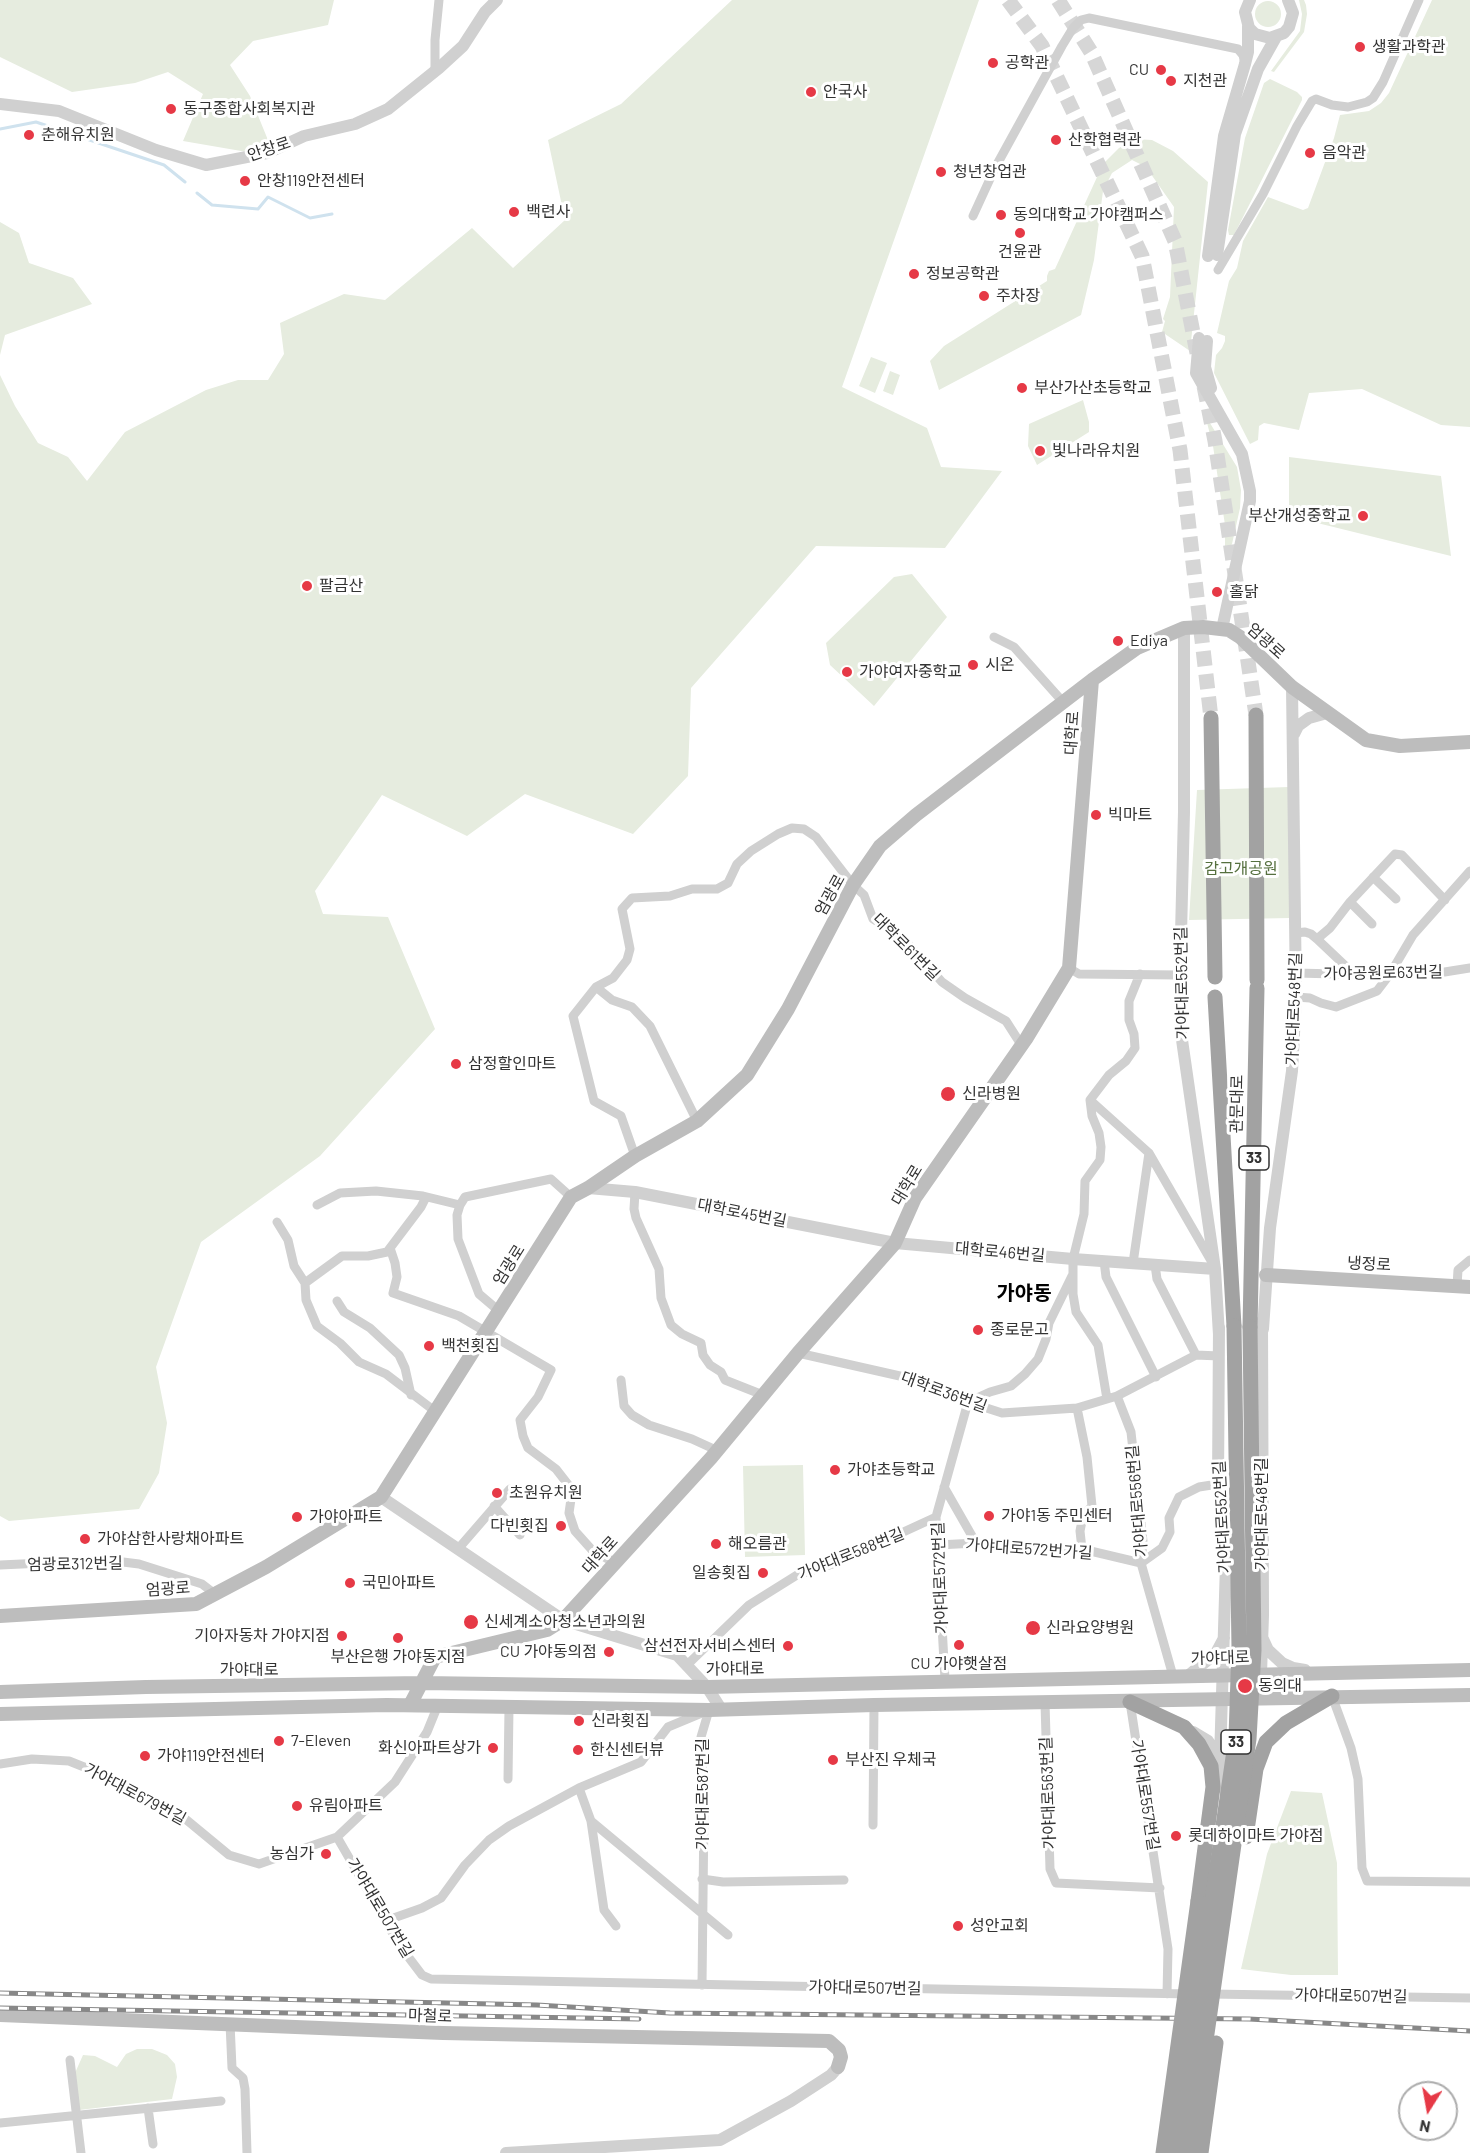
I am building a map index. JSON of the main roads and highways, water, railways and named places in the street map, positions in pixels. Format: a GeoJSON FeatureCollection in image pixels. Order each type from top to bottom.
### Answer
{"type":"FeatureCollection","features":[{"type":"Feature","properties":{"kind":"highway","name":"관문대로"},"geometry":{"type":"LineString","coordinates":[[1249,1327],[1257,984],[1256,715]]}},
{"type":"Feature","properties":{"kind":"highway"},"geometry":{"type":"LineString","coordinates":[[1211,718],[1215,977]]}},
{"type":"Feature","properties":{"kind":"highway","name":"관문대로"},"geometry":{"type":"LineString","coordinates":[[1215,997],[1228,1212],[1249,1327]]}},
{"type":"Feature","properties":{"kind":"highway","name":"33"},"geometry":{"type":"LineString","coordinates":[[1175,2153],[1236,1737],[1249,1327]]}},
{"type":"Feature","properties":{"kind":"highway","name":"33"},"geometry":{"type":"LineString","coordinates":[[1190,2153],[1249,1739],[1254,1650],[1249,1327]]}},
{"type":"Feature","properties":{"kind":"highway"},"geometry":{"type":"LineString","coordinates":[[1201,2153],[1256,1769],[1266,1742],[1271,1737],[1286,1723],[1332,1696]]}},
{"type":"Feature","properties":{"kind":"highway"},"geometry":{"type":"LineString","coordinates":[[1127,1702],[1184,1727],[1200,1744],[1211,1766],[1213,1787],[1163,2153]]}},
{"type":"Feature","properties":{"kind":"main road","name":"엄광로"},"geometry":{"type":"LineString","coordinates":[[0,1616],[196,1604],[266,1567],[381,1497],[571,1197],[635,1156],[697,1121],[747,1075],[788,1009],[854,885],[880,846],[1063,702],[1137,648],[1184,628],[1226,628],[1292,687],[1366,740],[1400,746],[1470,742]]}},
{"type":"Feature","properties":{"kind":"main road","name":"대학로"},"geometry":{"type":"LineString","coordinates":[[410,1705],[435,1657],[547,1630],[563,1620],[717,1450],[798,1353],[896,1243],[915,1198],[1022,1046],[1069,968],[1092,680]]}},
{"type":"Feature","properties":{"kind":"main road","name":"냉정로"},"geometry":{"type":"LineString","coordinates":[[1266,1275],[1463,1287]]}},
{"type":"Feature","properties":{"kind":"main road","name":"가야대로"},"geometry":{"type":"LineString","coordinates":[[0,1692],[146,1687],[422,1683],[707,1687],[1470,1670]]}},
{"type":"Feature","properties":{"kind":"main road"},"geometry":{"type":"LineString","coordinates":[[1121,1677],[1146,1687],[1143,1696],[1127,1702]]}},
{"type":"Feature","properties":{"kind":"main road"},"geometry":{"type":"LineString","coordinates":[[0,1714],[410,1705],[715,1710],[874,1705],[1470,1695]]}},
{"type":"Feature","properties":{"kind":"main road","name":"마철로"},"geometry":{"type":"LineString","coordinates":[[0,2015],[443,2033],[829,2041],[839,2050],[841,2057],[838,2067]]}},
{"type":"Feature","properties":{"kind":"waterway"},"geometry":{"type":"LineString","coordinates":[[0,129],[36,122],[164,165],[185,182]]}},
{"type":"Feature","properties":{"kind":"waterway"},"geometry":{"type":"LineString","coordinates":[[197,193],[212,205],[258,209],[268,197],[310,218],[332,214]]}},
{"type":"Feature","properties":{"kind":"tunnel"},"geometry":{"type":"LineString","coordinates":[[1008,0],[1042,46],[1142,256],[1180,450],[1211,718]]}},
{"type":"Feature","properties":{"kind":"tunnel"},"geometry":{"type":"LineString","coordinates":[[1058,0],[1091,52],[1175,241],[1197,353]]}},
{"type":"Feature","properties":{"kind":"tunnel"},"geometry":{"type":"LineString","coordinates":[[1204,386],[1215,441],[1256,715]]}},
{"type":"Feature","properties":{"kind":"railway"},"geometry":{"type":"LineString","coordinates":[[0,1993],[537,2005],[670,2013],[1249,2019],[1470,2031]]}},
{"type":"Feature","properties":{"kind":"railway"},"geometry":{"type":"LineString","coordinates":[[0,2008],[639,2019]]}},
{"type":"Feature","properties":{"kind":"place","name":"생활과학관"},"geometry":{"type":"Point","coordinates":[1360,47]}},
{"type":"Feature","properties":{"kind":"place","name":"공학관"},"geometry":{"type":"Point","coordinates":[993,63]}},
{"type":"Feature","properties":{"kind":"place","name":"CU"},"geometry":{"type":"Point","coordinates":[1161,70]}},
{"type":"Feature","properties":{"kind":"place","name":"지천관"},"geometry":{"type":"Point","coordinates":[1171,81]}},
{"type":"Feature","properties":{"kind":"place","name":"안국사"},"geometry":{"type":"Point","coordinates":[811,92]}},
{"type":"Feature","properties":{"kind":"place","name":"동구종합사회복지관"},"geometry":{"type":"Point","coordinates":[171,109]}},
{"type":"Feature","properties":{"kind":"place","name":"춘해유치원"},"geometry":{"type":"Point","coordinates":[29,135]}},
{"type":"Feature","properties":{"kind":"place","name":"산학협력관"},"geometry":{"type":"Point","coordinates":[1056,140]}},
{"type":"Feature","properties":{"kind":"place","name":"음악관"},"geometry":{"type":"Point","coordinates":[1310,153]}},
{"type":"Feature","properties":{"kind":"place","name":"청년창업관"},"geometry":{"type":"Point","coordinates":[941,172]}},
{"type":"Feature","properties":{"kind":"place","name":"안창119안전센터"},"geometry":{"type":"Point","coordinates":[245,181]}},
{"type":"Feature","properties":{"kind":"place","name":"백련사"},"geometry":{"type":"Point","coordinates":[514,212]}},
{"type":"Feature","properties":{"kind":"place","name":"동의대학교 가야캠퍼스"},"geometry":{"type":"Point","coordinates":[1001,215]}},
{"type":"Feature","properties":{"kind":"place","name":"건윤관"},"geometry":{"type":"Point","coordinates":[1020,233]}},
{"type":"Feature","properties":{"kind":"place","name":"정보공학관"},"geometry":{"type":"Point","coordinates":[914,274]}},
{"type":"Feature","properties":{"kind":"place","name":"주차장"},"geometry":{"type":"Point","coordinates":[984,296]}},
{"type":"Feature","properties":{"kind":"place","name":"부산가산초등학교"},"geometry":{"type":"Point","coordinates":[1022,388]}},
{"type":"Feature","properties":{"kind":"place","name":"빛나라유치원"},"geometry":{"type":"Point","coordinates":[1040,451]}},
{"type":"Feature","properties":{"kind":"place","name":"부산개성중학교"},"geometry":{"type":"Point","coordinates":[1363,516]}},
{"type":"Feature","properties":{"kind":"place","name":"팔금산"},"geometry":{"type":"Point","coordinates":[307,586]}},
{"type":"Feature","properties":{"kind":"place","name":"홀닭"},"geometry":{"type":"Point","coordinates":[1217,592]}},
{"type":"Feature","properties":{"kind":"place","name":"Ediya"},"geometry":{"type":"Point","coordinates":[1118,641]}},
{"type":"Feature","properties":{"kind":"place","name":"시온"},"geometry":{"type":"Point","coordinates":[973,665]}},
{"type":"Feature","properties":{"kind":"place","name":"가야여자중학교"},"geometry":{"type":"Point","coordinates":[847,672]}},
{"type":"Feature","properties":{"kind":"place","name":"빅마트"},"geometry":{"type":"Point","coordinates":[1096,815]}},
{"type":"Feature","properties":{"kind":"place","name":"삼정할인마트"},"geometry":{"type":"Point","coordinates":[456,1064]}},
{"type":"Feature","properties":{"kind":"place","name":"신라병원"},"geometry":{"type":"Point","coordinates":[948,1094]}},
{"type":"Feature","properties":{"kind":"place","name":"종로문고"},"geometry":{"type":"Point","coordinates":[978,1330]}},
{"type":"Feature","properties":{"kind":"place","name":"백천횟집"},"geometry":{"type":"Point","coordinates":[429,1346]}},
{"type":"Feature","properties":{"kind":"place","name":"가야초등학교"},"geometry":{"type":"Point","coordinates":[835,1470]}},
{"type":"Feature","properties":{"kind":"place","name":"초원유치원"},"geometry":{"type":"Point","coordinates":[497,1493]}},
{"type":"Feature","properties":{"kind":"place","name":"가야1동 주민센터"},"geometry":{"type":"Point","coordinates":[989,1516]}},
{"type":"Feature","properties":{"kind":"place","name":"가야아파트"},"geometry":{"type":"Point","coordinates":[297,1517]}},
{"type":"Feature","properties":{"kind":"place","name":"다빈횟집"},"geometry":{"type":"Point","coordinates":[561,1526]}},
{"type":"Feature","properties":{"kind":"place","name":"가야삼한사랑채아파트"},"geometry":{"type":"Point","coordinates":[85,1539]}},
{"type":"Feature","properties":{"kind":"place","name":"해오름관"},"geometry":{"type":"Point","coordinates":[716,1544]}},
{"type":"Feature","properties":{"kind":"place","name":"일송횟집"},"geometry":{"type":"Point","coordinates":[763,1573]}},
{"type":"Feature","properties":{"kind":"place","name":"국민아파트"},"geometry":{"type":"Point","coordinates":[350,1583]}},
{"type":"Feature","properties":{"kind":"place","name":"신세계소아청소년과의원"},"geometry":{"type":"Point","coordinates":[471,1622]}},
{"type":"Feature","properties":{"kind":"place","name":"신라요양병원"},"geometry":{"type":"Point","coordinates":[1033,1628]}},
{"type":"Feature","properties":{"kind":"place","name":"기아자동차 가야지점"},"geometry":{"type":"Point","coordinates":[342,1636]}},
{"type":"Feature","properties":{"kind":"place","name":"부산은행 가야동지점"},"geometry":{"type":"Point","coordinates":[398,1638]}},
{"type":"Feature","properties":{"kind":"place","name":"CU 가야햇살점"},"geometry":{"type":"Point","coordinates":[959,1645]}},
{"type":"Feature","properties":{"kind":"place","name":"삼선전자서비스센터"},"geometry":{"type":"Point","coordinates":[788,1646]}},
{"type":"Feature","properties":{"kind":"place","name":"CU 가야동의점"},"geometry":{"type":"Point","coordinates":[609,1652]}},
{"type":"Feature","properties":{"kind":"place","name":"동의대"},"geometry":{"type":"Point","coordinates":[1245,1686]}},
{"type":"Feature","properties":{"kind":"place","name":"신라횟집"},"geometry":{"type":"Point","coordinates":[579,1721]}},
{"type":"Feature","properties":{"kind":"place","name":"7-Eleven"},"geometry":{"type":"Point","coordinates":[279,1741]}},
{"type":"Feature","properties":{"kind":"place","name":"화신아파트상가"},"geometry":{"type":"Point","coordinates":[493,1748]}},
{"type":"Feature","properties":{"kind":"place","name":"한신센터뷰"},"geometry":{"type":"Point","coordinates":[578,1750]}},
{"type":"Feature","properties":{"kind":"place","name":"가야119안전센터"},"geometry":{"type":"Point","coordinates":[145,1756]}},
{"type":"Feature","properties":{"kind":"place","name":"부산진 우체국"},"geometry":{"type":"Point","coordinates":[833,1760]}},
{"type":"Feature","properties":{"kind":"place","name":"유림아파트"},"geometry":{"type":"Point","coordinates":[297,1806]}},
{"type":"Feature","properties":{"kind":"place","name":"롯데하이마트 가야점"},"geometry":{"type":"Point","coordinates":[1176,1836]}},
{"type":"Feature","properties":{"kind":"place","name":"농심가"},"geometry":{"type":"Point","coordinates":[326,1854]}},
{"type":"Feature","properties":{"kind":"place","name":"성안교회"},"geometry":{"type":"Point","coordinates":[958,1926]}},
{"type":"Feature","properties":{"kind":"district","name":"가야동"},"geometry":{"type":"Point","coordinates":[1024,1293]}},
{"type":"Feature","properties":{"kind":"park label","name":"감고개공원"},"geometry":{"type":"Point","coordinates":[1241,869]}}]}
